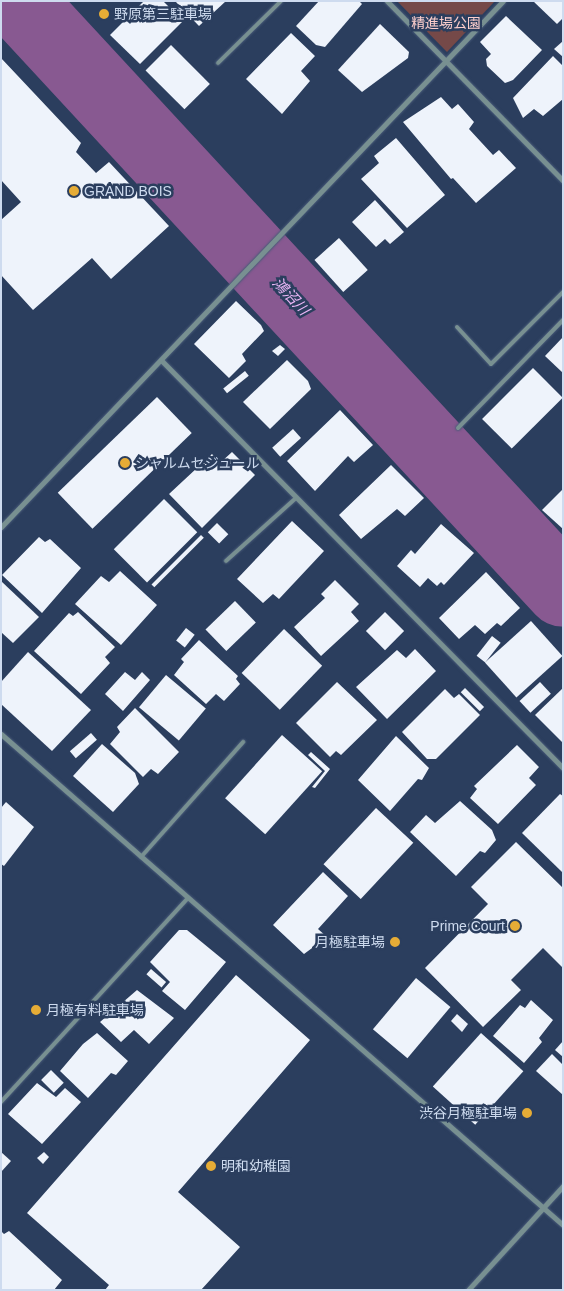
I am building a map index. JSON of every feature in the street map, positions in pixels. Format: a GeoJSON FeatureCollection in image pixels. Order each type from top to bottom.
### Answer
{"type":"FeatureCollection","features":[{"type":"Feature","properties":{"kind":"street"},"geometry":{"type":"LineString","coordinates":[[387,1],[563,182]]}},
{"type":"Feature","properties":{"kind":"street"},"geometry":{"type":"LineString","coordinates":[[1,527],[503,1]]}},
{"type":"Feature","properties":{"kind":"street"},"geometry":{"type":"LineString","coordinates":[[161,360],[563,768]]}},
{"type":"Feature","properties":{"kind":"street"},"geometry":{"type":"LineString","coordinates":[[1,734],[563,1225]]}},
{"type":"Feature","properties":{"kind":"street"},"geometry":{"type":"LineString","coordinates":[[468,1290],[563,1186]]}},
{"type":"Feature","properties":{"kind":"lane"},"geometry":{"type":"LineString","coordinates":[[218,63],[282,1]]}},
{"type":"Feature","properties":{"kind":"lane"},"geometry":{"type":"LineString","coordinates":[[457,327],[491,364],[563,292]]}},
{"type":"Feature","properties":{"kind":"lane"},"geometry":{"type":"LineString","coordinates":[[458,428],[563,320]]}},
{"type":"Feature","properties":{"kind":"lane"},"geometry":{"type":"LineString","coordinates":[[226,561],[296,498]]}},
{"type":"Feature","properties":{"kind":"lane"},"geometry":{"type":"LineString","coordinates":[[141,857],[243,742]]}},
{"type":"Feature","properties":{"kind":"lane"},"geometry":{"type":"LineString","coordinates":[[1,1102],[188,898]]}},
{"type":"Feature","properties":{"kind":"green space","name":"精進場公園"},"geometry":{"type":"Polygon","coordinates":[[[397,1],[495,1],[447,52],[397,1]]]}},
{"type":"Feature","properties":{"kind":"building"},"geometry":{"type":"Polygon","coordinates":[[[144,1],[163,1],[183,21],[140,64],[110,35],[144,1]]]}},
{"type":"Feature","properties":{"kind":"building"},"geometry":{"type":"Polygon","coordinates":[[[175,1],[226,1],[199,26],[175,1]]]}},
{"type":"Feature","properties":{"kind":"building"},"geometry":{"type":"Polygon","coordinates":[[[319,1],[359,1],[362,4],[325,47],[316,45],[296,26],[319,1]]]}},
{"type":"Feature","properties":{"kind":"building"},"geometry":{"type":"Polygon","coordinates":[[[533,1],[563,1],[563,18],[557,24],[533,1]]]}},
{"type":"Feature","properties":{"kind":"building"},"geometry":{"type":"Polygon","coordinates":[[[506,16],[542,50],[513,80],[505,83],[487,66],[486,59],[491,54],[480,42],[506,16]]]}},
{"type":"Feature","properties":{"kind":"building"},"geometry":{"type":"Polygon","coordinates":[[[380,24],[409,52],[408,58],[362,92],[338,70],[380,24]]]}},
{"type":"Feature","properties":{"kind":"building"},"geometry":{"type":"Polygon","coordinates":[[[291,33],[315,56],[301,71],[310,81],[282,114],[246,79],[291,33]]]}},
{"type":"Feature","properties":{"kind":"building"},"geometry":{"type":"Polygon","coordinates":[[[563,41],[563,57],[554,49],[563,41]]]}},
{"type":"Feature","properties":{"kind":"building"},"geometry":{"type":"Polygon","coordinates":[[[171,45],[210,84],[184,109],[146,70],[171,45]]]}},
{"type":"Feature","properties":{"kind":"building"},"geometry":{"type":"Polygon","coordinates":[[[553,56],[563,66],[563,99],[543,116],[534,109],[523,118],[513,98],[553,56]]]}},
{"type":"Feature","properties":{"kind":"building","name":"GRAND BOIS"},"geometry":{"type":"Polygon","coordinates":[[[1,58],[81,143],[76,152],[96,173],[109,162],[169,226],[111,279],[92,258],[33,310],[1,275],[1,220],[21,202],[1,180],[1,58]]]}},
{"type":"Feature","properties":{"kind":"building"},"geometry":{"type":"Polygon","coordinates":[[[441,97],[452,109],[458,104],[474,122],[469,129],[493,155],[499,150],[516,168],[476,203],[453,178],[451,179],[403,122],[441,97]]]}},
{"type":"Feature","properties":{"kind":"building"},"geometry":{"type":"Polygon","coordinates":[[[396,138],[445,195],[407,228],[361,179],[379,163],[374,156],[396,138]]]}},
{"type":"Feature","properties":{"kind":"building"},"geometry":{"type":"Polygon","coordinates":[[[375,200],[404,232],[390,244],[385,239],[376,247],[352,222],[375,200]]]}},
{"type":"Feature","properties":{"kind":"building"},"geometry":{"type":"Polygon","coordinates":[[[339,238],[368,270],[343,292],[314,260],[339,238]]]}},
{"type":"Feature","properties":{"kind":"building"},"geometry":{"type":"Polygon","coordinates":[[[236,301],[261,325],[264,331],[242,354],[246,361],[229,378],[194,344],[236,301]]]}},
{"type":"Feature","properties":{"kind":"building"},"geometry":{"type":"Polygon","coordinates":[[[563,337],[563,373],[545,356],[563,337]]]}},
{"type":"Feature","properties":{"kind":"building"},"geometry":{"type":"Polygon","coordinates":[[[280,345],[285,349],[278,356],[272,351],[280,345]]]}},
{"type":"Feature","properties":{"kind":"building"},"geometry":{"type":"Polygon","coordinates":[[[287,360],[308,381],[311,389],[270,429],[243,402],[287,360]]]}},
{"type":"Feature","properties":{"kind":"building"},"geometry":{"type":"Polygon","coordinates":[[[533,368],[563,398],[512,449],[482,419],[533,368]]]}},
{"type":"Feature","properties":{"kind":"building"},"geometry":{"type":"Polygon","coordinates":[[[245,371],[249,376],[227,393],[223,389],[245,371]]]}},
{"type":"Feature","properties":{"kind":"building","name":"シャルムセジュール"},"geometry":{"type":"Polygon","coordinates":[[[157,397],[192,433],[92,529],[58,493],[157,397]]]}},
{"type":"Feature","properties":{"kind":"building"},"geometry":{"type":"Polygon","coordinates":[[[340,410],[373,445],[354,462],[348,456],[315,491],[287,461],[340,410]]]}},
{"type":"Feature","properties":{"kind":"building"},"geometry":{"type":"Polygon","coordinates":[[[293,429],[301,438],[280,457],[272,448],[293,429]]]}},
{"type":"Feature","properties":{"kind":"building"},"geometry":{"type":"Polygon","coordinates":[[[232,452],[255,475],[202,528],[169,494],[212,454],[220,463],[232,452]]]}},
{"type":"Feature","properties":{"kind":"building"},"geometry":{"type":"Polygon","coordinates":[[[391,465],[424,498],[405,516],[397,509],[361,539],[339,515],[391,465]]]}},
{"type":"Feature","properties":{"kind":"building"},"geometry":{"type":"Polygon","coordinates":[[[563,489],[563,529],[542,510],[563,489]]]}},
{"type":"Feature","properties":{"kind":"building"},"geometry":{"type":"Polygon","coordinates":[[[164,499],[197,532],[147,582],[114,549],[164,499]]]}},
{"type":"Feature","properties":{"kind":"building"},"geometry":{"type":"Polygon","coordinates":[[[292,521],[324,551],[279,599],[273,594],[263,603],[237,579],[292,521]]]}},
{"type":"Feature","properties":{"kind":"building"},"geometry":{"type":"Polygon","coordinates":[[[217,523],[228,534],[219,544],[208,532],[217,523]]]}},
{"type":"Feature","properties":{"kind":"building"},"geometry":{"type":"Polygon","coordinates":[[[441,524],[474,553],[444,585],[441,582],[437,586],[428,578],[420,587],[397,566],[411,550],[415,554],[441,524]]]}},
{"type":"Feature","properties":{"kind":"building"},"geometry":{"type":"Polygon","coordinates":[[[201,535],[204,538],[154,587],[152,584],[201,535]]]}},
{"type":"Feature","properties":{"kind":"building"},"geometry":{"type":"Polygon","coordinates":[[[39,537],[45,542],[50,539],[81,568],[42,613],[2,575],[39,537]]]}},
{"type":"Feature","properties":{"kind":"building"},"geometry":{"type":"Polygon","coordinates":[[[120,571],[157,605],[121,645],[75,604],[101,576],[109,582],[120,571]]]}},
{"type":"Feature","properties":{"kind":"building"},"geometry":{"type":"Polygon","coordinates":[[[486,572],[520,608],[501,626],[497,623],[485,634],[475,625],[459,639],[439,618],[486,572]]]}},
{"type":"Feature","properties":{"kind":"building"},"geometry":{"type":"Polygon","coordinates":[[[335,580],[359,604],[351,612],[359,621],[321,656],[294,627],[325,598],[321,594],[335,580]]]}},
{"type":"Feature","properties":{"kind":"building"},"geometry":{"type":"Polygon","coordinates":[[[1,581],[39,617],[13,643],[1,632],[1,581]]]}},
{"type":"Feature","properties":{"kind":"building"},"geometry":{"type":"Polygon","coordinates":[[[235,601],[256,623],[226,651],[206,629],[235,601]]]}},
{"type":"Feature","properties":{"kind":"building"},"geometry":{"type":"Polygon","coordinates":[[[78,612],[115,647],[105,657],[110,663],[81,694],[34,651],[69,613],[73,616],[78,612]]]}},
{"type":"Feature","properties":{"kind":"building"},"geometry":{"type":"Polygon","coordinates":[[[385,612],[404,631],[385,650],[366,631],[385,612]]]}},
{"type":"Feature","properties":{"kind":"building"},"geometry":{"type":"Polygon","coordinates":[[[531,621],[562,656],[516,697],[485,662],[531,621]]]}},
{"type":"Feature","properties":{"kind":"building"},"geometry":{"type":"Polygon","coordinates":[[[186,628],[195,635],[185,647],[176,641],[186,628]]]}},
{"type":"Feature","properties":{"kind":"building"},"geometry":{"type":"Polygon","coordinates":[[[284,629],[322,666],[280,710],[242,673],[284,629]]]}},
{"type":"Feature","properties":{"kind":"building"},"geometry":{"type":"Polygon","coordinates":[[[492,636],[501,643],[485,662],[477,656],[492,636]]]}},
{"type":"Feature","properties":{"kind":"building"},"geometry":{"type":"Polygon","coordinates":[[[199,640],[238,676],[236,679],[240,684],[224,701],[216,694],[206,704],[174,675],[184,662],[181,659],[199,640]]]}},
{"type":"Feature","properties":{"kind":"building"},"geometry":{"type":"Polygon","coordinates":[[[415,649],[436,671],[387,719],[356,687],[397,650],[406,658],[415,649]]]}},
{"type":"Feature","properties":{"kind":"building"},"geometry":{"type":"Polygon","coordinates":[[[28,652],[91,710],[52,751],[1,704],[1,682],[28,652]]]}},
{"type":"Feature","properties":{"kind":"building"},"geometry":{"type":"Polygon","coordinates":[[[125,672],[135,680],[142,672],[150,680],[123,711],[105,694],[125,672]]]}},
{"type":"Feature","properties":{"kind":"building"},"geometry":{"type":"Polygon","coordinates":[[[166,675],[206,708],[179,741],[139,707],[166,675]]]}},
{"type":"Feature","properties":{"kind":"building"},"geometry":{"type":"Polygon","coordinates":[[[337,682],[377,720],[341,755],[336,751],[330,757],[296,723],[337,682]]]}},
{"type":"Feature","properties":{"kind":"building"},"geometry":{"type":"Polygon","coordinates":[[[540,682],[551,694],[530,713],[520,701],[540,682]]]}},
{"type":"Feature","properties":{"kind":"building"},"geometry":{"type":"Polygon","coordinates":[[[465,688],[484,707],[480,711],[461,692],[465,688]]]}},
{"type":"Feature","properties":{"kind":"building"},"geometry":{"type":"Polygon","coordinates":[[[563,688],[563,743],[535,715],[563,688]]]}},
{"type":"Feature","properties":{"kind":"building"},"geometry":{"type":"Polygon","coordinates":[[[445,689],[454,698],[459,694],[480,715],[436,759],[427,759],[402,732],[445,689]]]}},
{"type":"Feature","properties":{"kind":"building"},"geometry":{"type":"Polygon","coordinates":[[[135,708],[179,752],[158,774],[151,769],[143,777],[110,744],[120,732],[117,727],[135,708]]]}},
{"type":"Feature","properties":{"kind":"building"},"geometry":{"type":"Polygon","coordinates":[[[91,733],[97,740],[76,758],[70,751],[91,733]]]}},
{"type":"Feature","properties":{"kind":"building"},"geometry":{"type":"Polygon","coordinates":[[[282,735],[322,771],[265,834],[225,798],[282,735]]]}},
{"type":"Feature","properties":{"kind":"building"},"geometry":{"type":"Polygon","coordinates":[[[396,736],[429,768],[422,780],[418,779],[390,811],[358,780],[396,736]]]}},
{"type":"Feature","properties":{"kind":"building"},"geometry":{"type":"Polygon","coordinates":[[[102,744],[135,773],[139,784],[113,812],[73,776],[102,744]]]}},
{"type":"Feature","properties":{"kind":"building"},"geometry":{"type":"Polygon","coordinates":[[[517,745],[539,767],[529,778],[536,785],[498,824],[470,798],[477,789],[474,786],[517,745]]]}},
{"type":"Feature","properties":{"kind":"building"},"geometry":{"type":"Polygon","coordinates":[[[311,752],[330,769],[315,788],[312,787],[325,771],[308,755],[311,752]]]}},
{"type":"Feature","properties":{"kind":"building"},"geometry":{"type":"Polygon","coordinates":[[[560,794],[563,796],[562,872],[522,833],[560,794]]]}},
{"type":"Feature","properties":{"kind":"building"},"geometry":{"type":"Polygon","coordinates":[[[460,801],[492,830],[496,840],[485,853],[480,851],[456,876],[410,832],[426,815],[435,823],[460,801]]]}},
{"type":"Feature","properties":{"kind":"building"},"geometry":{"type":"Polygon","coordinates":[[[6,802],[34,827],[4,866],[1,864],[1,808],[6,802]]]}},
{"type":"Feature","properties":{"kind":"building"},"geometry":{"type":"Polygon","coordinates":[[[376,808],[413,843],[361,899],[323,864],[376,808]]]}},
{"type":"Feature","properties":{"kind":"building","name":"Prime Court"},"geometry":{"type":"Polygon","coordinates":[[[516,842],[563,888],[563,968],[543,948],[511,980],[521,990],[483,1027],[425,968],[488,904],[471,887],[516,842]]]}},
{"type":"Feature","properties":{"kind":"building"},"geometry":{"type":"Polygon","coordinates":[[[323,872],[348,896],[318,929],[327,937],[304,954],[273,925],[323,872]]]}},
{"type":"Feature","properties":{"kind":"building"},"geometry":{"type":"Polygon","coordinates":[[[179,930],[187,930],[226,962],[185,1010],[162,991],[170,982],[150,962],[179,930]]]}},
{"type":"Feature","properties":{"kind":"building"},"geometry":{"type":"Polygon","coordinates":[[[151,969],[166,982],[162,987],[146,974],[151,969]]]}},
{"type":"Feature","properties":{"kind":"building"},"geometry":{"type":"Polygon","coordinates":[[[236,975],[310,1040],[178,1192],[240,1247],[201,1290],[105,1290],[109,1285],[27,1213],[236,975]]]}},
{"type":"Feature","properties":{"kind":"building"},"geometry":{"type":"Polygon","coordinates":[[[416,978],[450,1007],[407,1058],[373,1029],[416,978]]]}},
{"type":"Feature","properties":{"kind":"building"},"geometry":{"type":"Polygon","coordinates":[[[137,990],[174,1018],[149,1044],[134,1030],[121,1042],[100,1022],[137,990]]]}},
{"type":"Feature","properties":{"kind":"building"},"geometry":{"type":"Polygon","coordinates":[[[531,1000],[553,1020],[539,1038],[542,1042],[524,1063],[493,1036],[520,1005],[525,1008],[531,1000]]]}},
{"type":"Feature","properties":{"kind":"building"},"geometry":{"type":"Polygon","coordinates":[[[457,1014],[468,1024],[462,1032],[451,1021],[457,1014]]]}},
{"type":"Feature","properties":{"kind":"building"},"geometry":{"type":"Polygon","coordinates":[[[97,1033],[128,1061],[116,1075],[111,1073],[88,1098],[60,1071],[83,1044],[97,1033]]]}},
{"type":"Feature","properties":{"kind":"building"},"geometry":{"type":"Polygon","coordinates":[[[481,1033],[523,1071],[475,1125],[433,1087],[481,1033]]]}},
{"type":"Feature","properties":{"kind":"building"},"geometry":{"type":"Polygon","coordinates":[[[563,1041],[563,1057],[555,1050],[563,1041]]]}},
{"type":"Feature","properties":{"kind":"building"},"geometry":{"type":"Polygon","coordinates":[[[552,1054],[563,1065],[563,1095],[536,1071],[552,1054]]]}},
{"type":"Feature","properties":{"kind":"building"},"geometry":{"type":"Polygon","coordinates":[[[51,1070],[64,1083],[54,1093],[41,1080],[51,1070]]]}},
{"type":"Feature","properties":{"kind":"building"},"geometry":{"type":"Polygon","coordinates":[[[37,1083],[56,1097],[65,1088],[81,1102],[42,1144],[8,1114],[37,1083]]]}},
{"type":"Feature","properties":{"kind":"building"},"geometry":{"type":"Polygon","coordinates":[[[1,1152],[11,1161],[1,1172],[1,1152]]]}},
{"type":"Feature","properties":{"kind":"building"},"geometry":{"type":"Polygon","coordinates":[[[44,1152],[49,1157],[43,1164],[37,1158],[44,1152]]]}},
{"type":"Feature","properties":{"kind":"building"},"geometry":{"type":"Polygon","coordinates":[[[1,1231],[4,1234],[9,1231],[62,1280],[54,1290],[1,1290],[1,1231]]]}},
{"type":"Feature","properties":{"kind":"waterway","name":"鴻沼川"},"geometry":{"type":"LineString","coordinates":[[18,1],[563,590]]}},
{"type":"Feature","properties":{"kind":"place","name":"野原第三駐車場"},"geometry":{"type":"Point","coordinates":[104,14]}},
{"type":"Feature","properties":{"kind":"place","name":"GRAND BOIS"},"geometry":{"type":"Point","coordinates":[74,191]}},
{"type":"Feature","properties":{"kind":"place","name":"シャルムセジュール"},"geometry":{"type":"Point","coordinates":[125,463]}},
{"type":"Feature","properties":{"kind":"place","name":"Prime Court"},"geometry":{"type":"Point","coordinates":[515,926]}},
{"type":"Feature","properties":{"kind":"place","name":"月極駐車場"},"geometry":{"type":"Point","coordinates":[395,942]}},
{"type":"Feature","properties":{"kind":"place","name":"月極有料駐車場"},"geometry":{"type":"Point","coordinates":[36,1010]}},
{"type":"Feature","properties":{"kind":"place","name":"渋谷月極駐車場"},"geometry":{"type":"Point","coordinates":[527,1113]}},
{"type":"Feature","properties":{"kind":"place","name":"明和幼稚園"},"geometry":{"type":"Point","coordinates":[211,1166]}}]}
